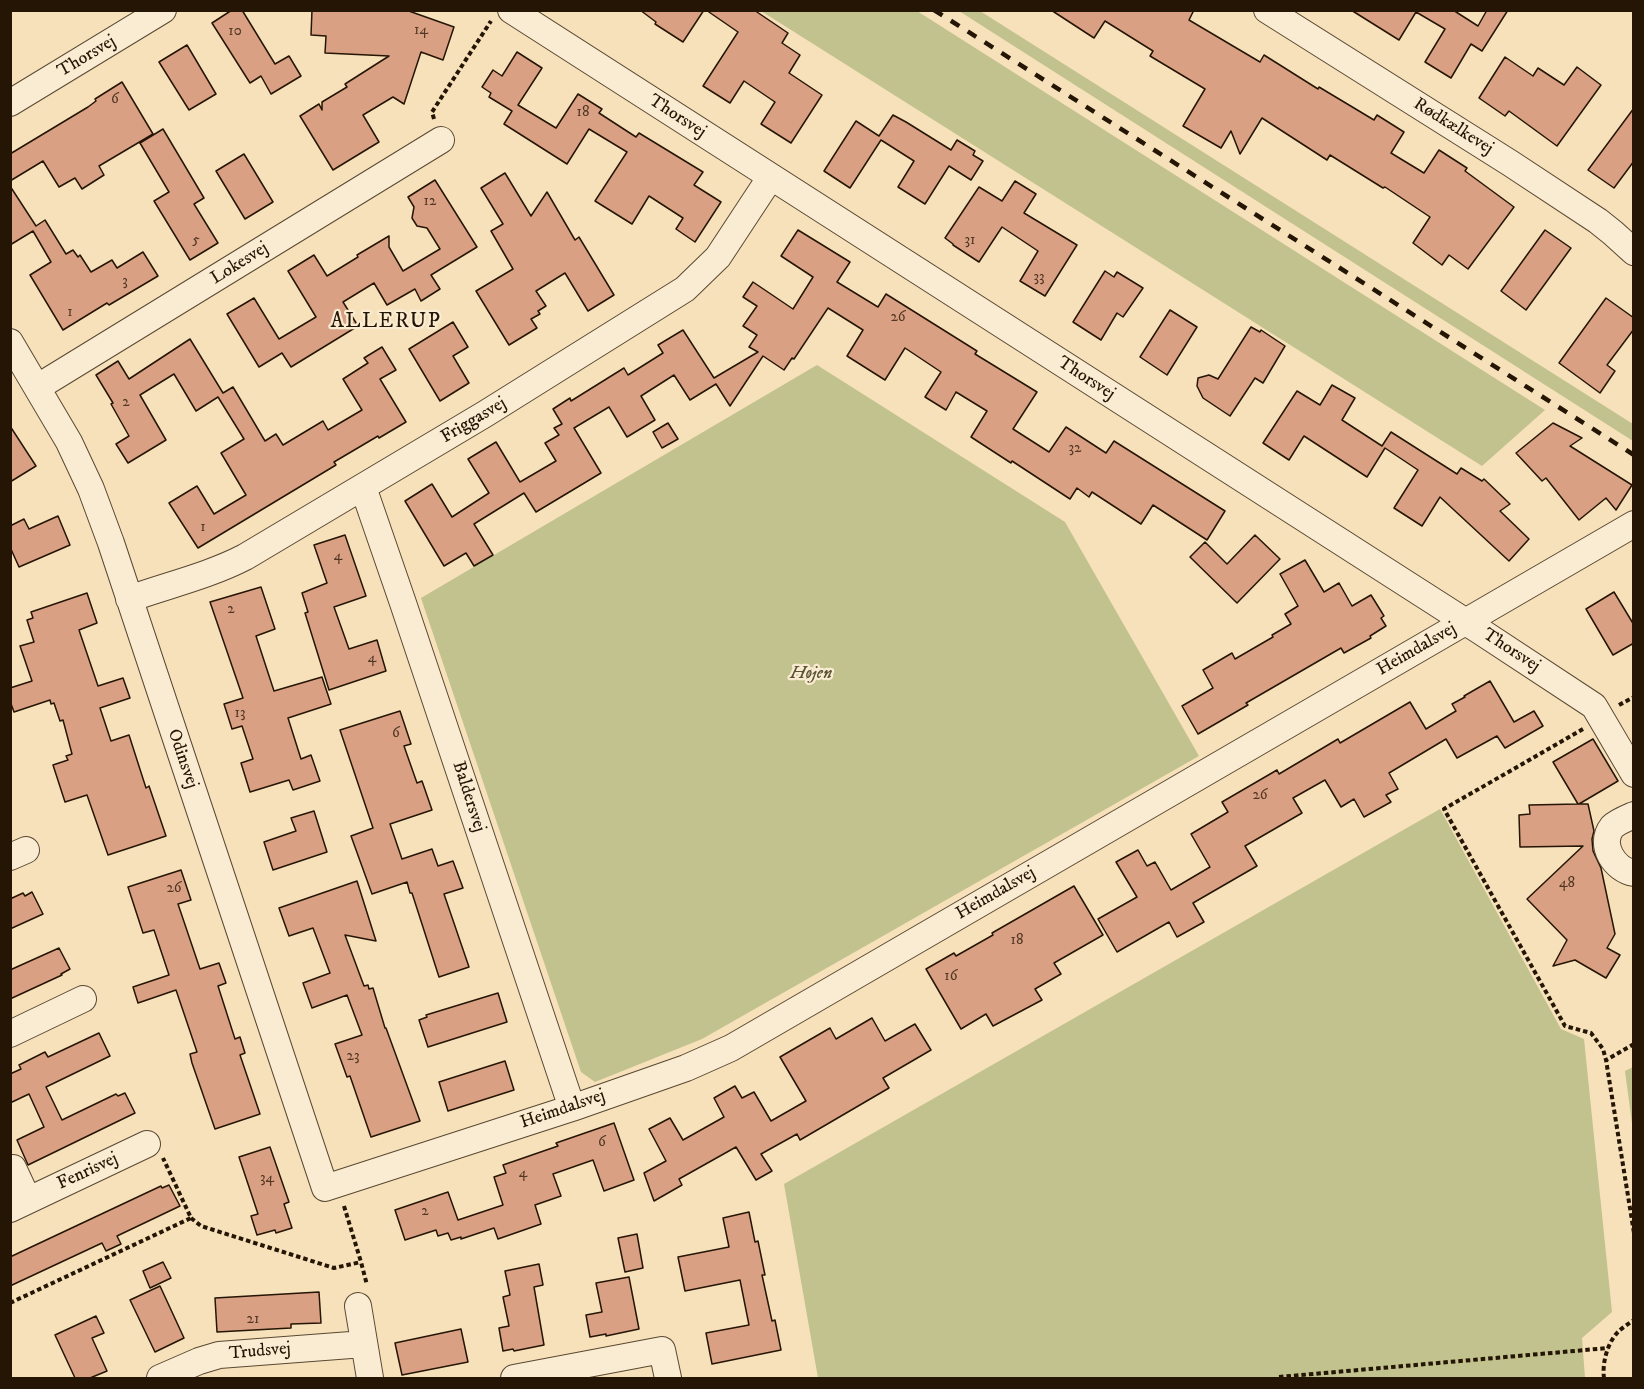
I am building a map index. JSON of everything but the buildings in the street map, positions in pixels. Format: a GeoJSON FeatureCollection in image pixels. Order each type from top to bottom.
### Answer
{"type":"FeatureCollection","features":[{"type":"Feature","properties":{"kind":"street","name":"Thorsvej"},"geometry":{"type":"LineString","coordinates":[[10,103],[163,10]]}},
{"type":"Feature","properties":{"kind":"street","name":"Rødkælkevej"},"geometry":{"type":"LineString","coordinates":[[1267,10],[1598,221],[1634,252]]}},
{"type":"Feature","properties":{"kind":"street","name":"Thorsvej"},"geometry":{"type":"LineString","coordinates":[[501,15],[770,178],[1594,706],[1634,774]]}},
{"type":"Feature","properties":{"kind":"street","name":"Lokesvej"},"geometry":{"type":"LineString","coordinates":[[38,387],[441,140]]}},
{"type":"Feature","properties":{"kind":"street","name":"Friggasvej"},"geometry":{"type":"LineString","coordinates":[[129,599],[225,567],[486,414],[685,289],[718,257],[770,178]]}},
{"type":"Feature","properties":{"kind":"street","name":"Odinsvej"},"geometry":{"type":"LineString","coordinates":[[10,342],[69,441],[91,489],[111,543],[325,1188]]}},
{"type":"Feature","properties":{"kind":"street","name":"Baldersvej"},"geometry":{"type":"LineString","coordinates":[[363,487],[572,1108]]}},
{"type":"Feature","properties":{"kind":"street","name":"Heimdalsvej"},"geometry":{"type":"LineString","coordinates":[[325,1188],[572,1108],[686,1068],[731,1048],[1634,524]]}},
{"type":"Feature","properties":{"kind":"street"},"geometry":{"type":"LineString","coordinates":[[1634,815],[1614,825],[1608,836],[1607,845],[1617,865],[1634,873]]}},
{"type":"Feature","properties":{"kind":"street"},"geometry":{"type":"LineString","coordinates":[[10,1034],[83,999]]}},
{"type":"Feature","properties":{"kind":"street","name":"Fenrisvej"},"geometry":{"type":"LineString","coordinates":[[13,1168],[19,1205],[147,1144]]}},
{"type":"Feature","properties":{"kind":"street"},"geometry":{"type":"LineString","coordinates":[[358,1306],[370,1378]]}},
{"type":"Feature","properties":{"kind":"street","name":"Trudsvej"},"geometry":{"type":"LineString","coordinates":[[160,1378],[219,1355],[364,1344]]}},
{"type":"Feature","properties":{"kind":"street"},"geometry":{"type":"LineString","coordinates":[[514,1378],[662,1350],[668,1378]]}},
{"type":"Feature","properties":{"kind":"path"},"geometry":{"type":"LineString","coordinates":[[441,140],[432,112],[501,15]]}},
{"type":"Feature","properties":{"kind":"path"},"geometry":{"type":"LineString","coordinates":[[1602,719],[1444,809],[1565,1026],[1591,1033],[1603,1049],[1634,1233]]}},
{"type":"Feature","properties":{"kind":"path"},"geometry":{"type":"LineString","coordinates":[[1606,1060],[1634,1044]]}},
{"type":"Feature","properties":{"kind":"path"},"geometry":{"type":"LineString","coordinates":[[147,1144],[159,1150],[191,1218],[201,1226],[334,1268],[361,1262]]}},
{"type":"Feature","properties":{"kind":"path"},"geometry":{"type":"LineString","coordinates":[[325,1188],[343,1201],[361,1262],[370,1298],[358,1306]]}},
{"type":"Feature","properties":{"kind":"path"},"geometry":{"type":"LineString","coordinates":[[10,1303],[191,1218]]}},
{"type":"Feature","properties":{"kind":"path"},"geometry":{"type":"LineString","coordinates":[[1604,1378],[1608,1348],[1616,1333],[1634,1320]]}},
{"type":"Feature","properties":{"kind":"path"},"geometry":{"type":"LineString","coordinates":[[1279,1377],[1608,1348]]}},
{"type":"Feature","properties":{"kind":"green space"},"geometry":{"type":"Polygon","coordinates":[[[761,11],[917,11],[1545,410],[1482,466],[761,11]]]}},
{"type":"Feature","properties":{"kind":"green space"},"geometry":{"type":"Polygon","coordinates":[[[959,11],[980,11],[1633,424],[1633,441],[959,11]]]}},
{"type":"Feature","properties":{"kind":"green space","name":"Højen"},"geometry":{"type":"Polygon","coordinates":[[[817,365],[1065,522],[1199,756],[702,1039],[595,1082],[581,1072],[421,598],[817,365]]]}},
{"type":"Feature","properties":{"kind":"green space"},"geometry":{"type":"Polygon","coordinates":[[[1440,809],[1561,1029],[1584,1039],[1612,1312],[1582,1338],[1585,1378],[818,1378],[784,1184],[1440,809]]]}},
{"type":"Feature","properties":{"kind":"green space"},"geometry":{"type":"Polygon","coordinates":[[[1633,1067],[1633,1131],[1625,1071],[1633,1067]]]}},
{"type":"Feature","properties":{"kind":"railway"},"geometry":{"type":"LineString","coordinates":[[934,10],[1634,455]]}},
{"type":"Feature","properties":{"kind":"district","name":"ALLERUP"},"geometry":{"type":"Point","coordinates":[386,323]}}]}
